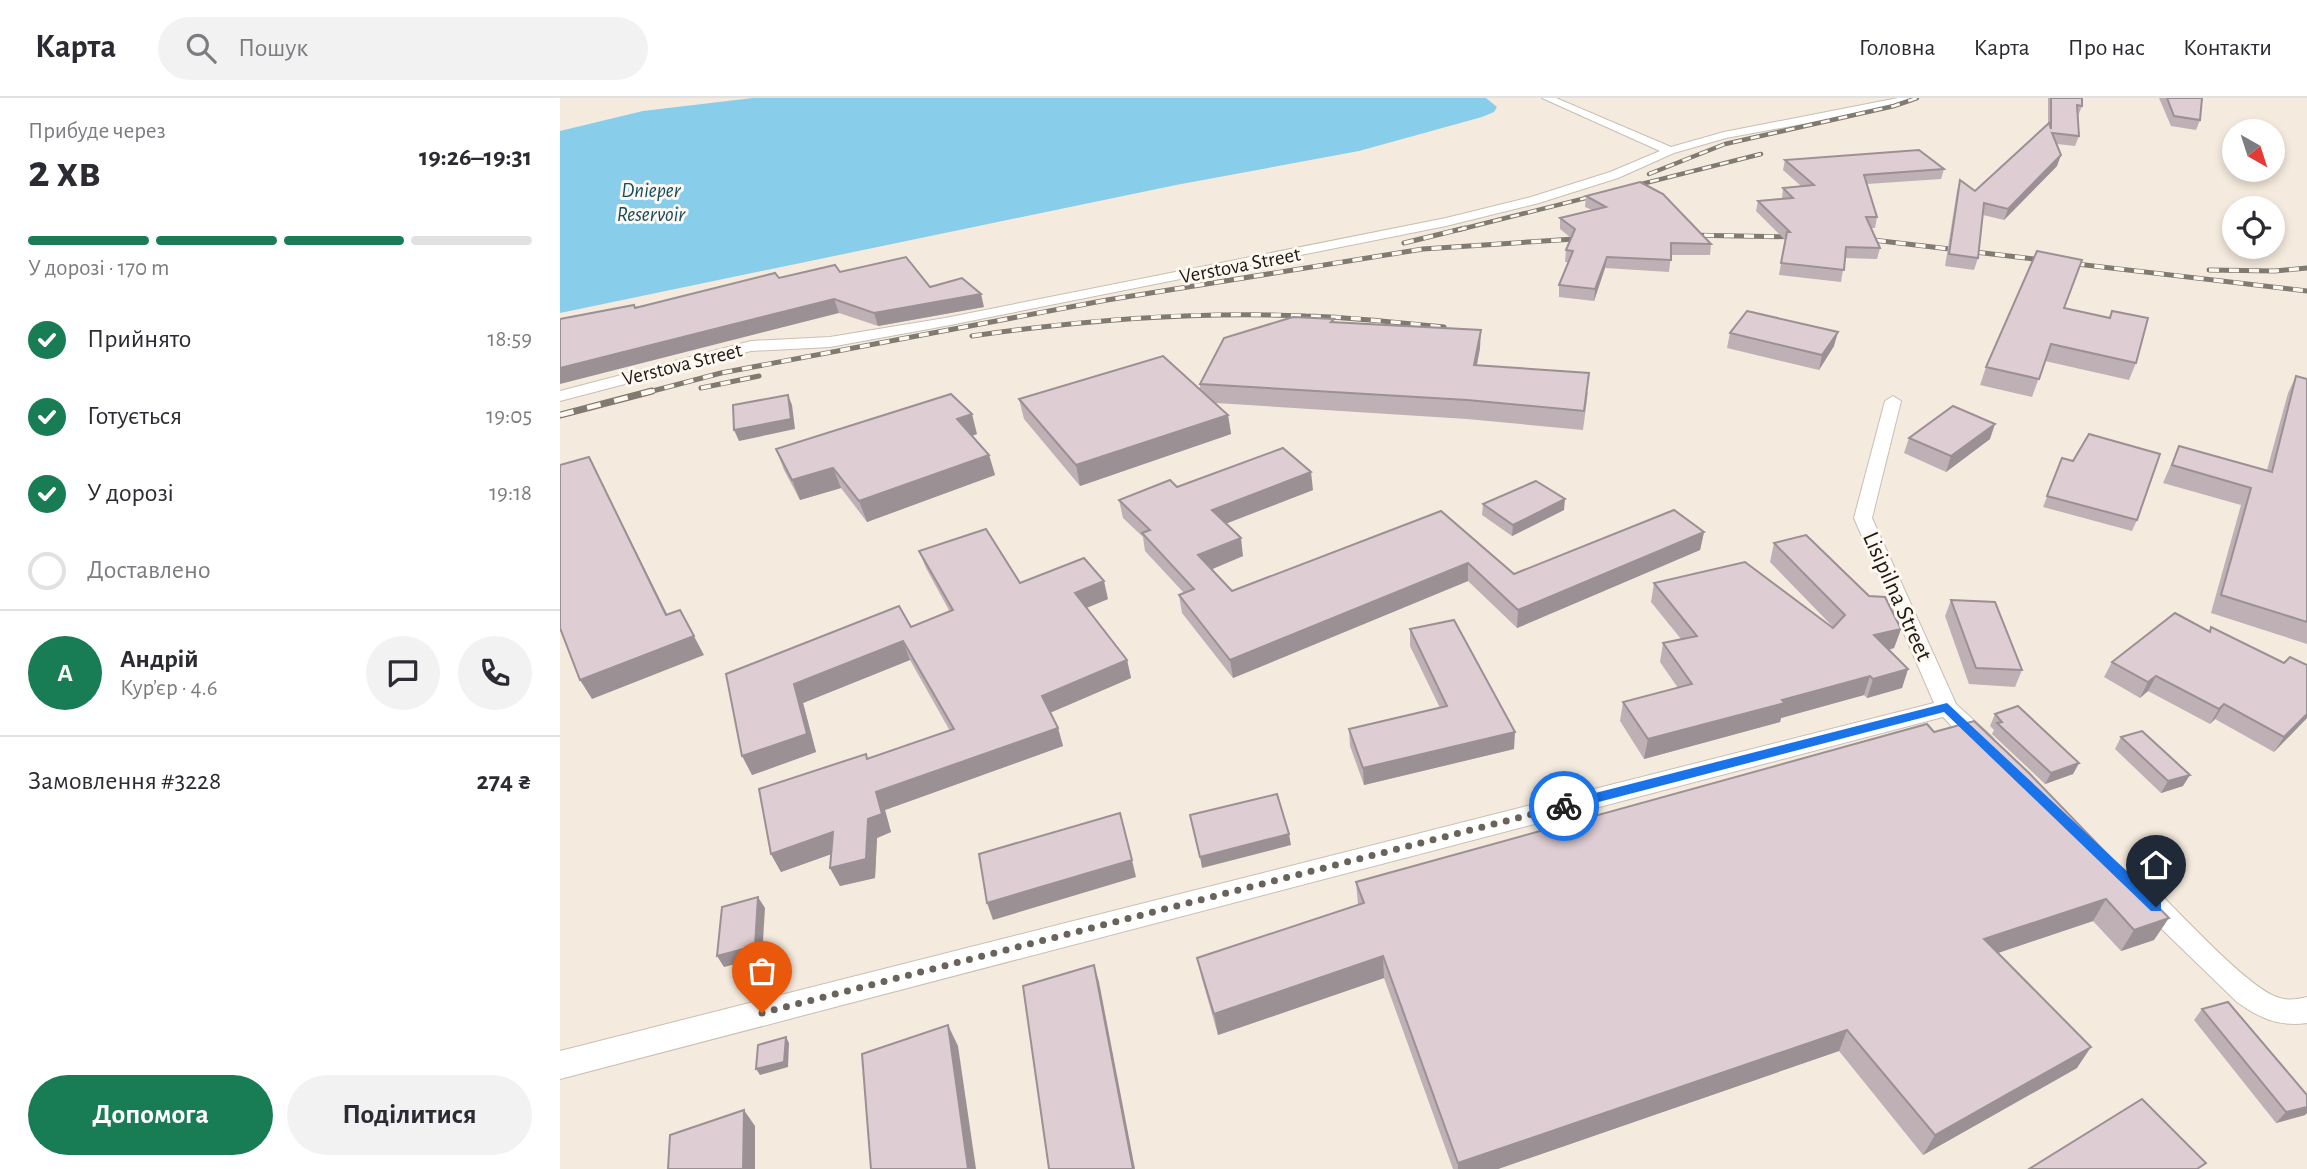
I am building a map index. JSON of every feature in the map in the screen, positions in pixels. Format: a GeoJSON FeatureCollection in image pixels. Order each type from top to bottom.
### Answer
{"type":"FeatureCollection","features":[{"type":"Feature","properties":{"kind":"street"},"geometry":{"type":"LineString","coordinates":[[1547,98],[1670,151]]}},
{"type":"Feature","properties":{"kind":"street","name":"Verstova Street"},"geometry":{"type":"LineString","coordinates":[[560,396],[751,346],[830,342],[933,324],[1434,225],[1574,187],[1624,171],[1670,151],[1724,135],[1911,98]]}},
{"type":"Feature","properties":{"kind":"street","name":"Lisipilna Street"},"geometry":{"type":"LineString","coordinates":[[1893,401],[1863,518],[1947,708],[1996,754]]}},
{"type":"Feature","properties":{"kind":"street"},"geometry":{"type":"LineString","coordinates":[[560,1066],[1947,708]]}},
{"type":"Feature","properties":{"kind":"street"},"geometry":{"type":"LineString","coordinates":[[2133,885],[2251,998],[2273,1010],[2291,1013],[2307,1010]]}},
{"type":"Feature","properties":{"kind":"water","name":"Dnieper Reservoir"},"geometry":{"type":"Polygon","coordinates":[[[753,98],[1486,98],[1497,107],[1494,112],[1482,117],[1359,151],[1176,185],[560,313],[560,131],[643,111],[753,98]]]}},
{"type":"Feature","properties":{"kind":"building"},"geometry":{"type":"Polygon","coordinates":[[[2051,98],[2082,98],[2082,106],[2077,105],[2079,136],[2052,133],[2061,155],[2008,209],[1984,203],[1978,258],[1949,254],[1960,180],[1975,191],[2049,123],[2051,129],[2051,98]]]}},
{"type":"Feature","properties":{"kind":"building"},"geometry":{"type":"Polygon","coordinates":[[[2167,98],[2202,98],[2200,120],[2174,116],[2167,98]]]}},
{"type":"Feature","properties":{"kind":"building"},"geometry":{"type":"Polygon","coordinates":[[[1919,150],[1944,169],[1864,175],[1877,217],[1866,217],[1880,248],[1846,247],[1844,270],[1781,263],[1787,232],[1790,232],[1758,201],[1793,198],[1783,188],[1814,185],[1785,160],[1919,150]]]}},
{"type":"Feature","properties":{"kind":"building"},"geometry":{"type":"Polygon","coordinates":[[[1640,182],[1663,194],[1711,244],[1671,243],[1671,260],[1607,257],[1595,289],[1559,285],[1573,251],[1566,250],[1575,229],[1560,218],[1606,207],[1586,196],[1640,182]]]}},
{"type":"Feature","properties":{"kind":"building"},"geometry":{"type":"Polygon","coordinates":[[[2037,251],[2082,260],[2064,308],[2110,318],[2112,311],[2148,318],[2136,363],[2051,344],[2039,379],[1986,367],[2037,251]]]}},
{"type":"Feature","properties":{"kind":"building"},"geometry":{"type":"Polygon","coordinates":[[[906,257],[930,287],[962,278],[981,294],[874,313],[834,299],[560,368],[560,319],[634,305],[635,308],[775,273],[779,278],[835,265],[840,272],[906,257]]]}},
{"type":"Feature","properties":{"kind":"building"},"geometry":{"type":"Polygon","coordinates":[[[1747,311],[1838,332],[1822,355],[1730,333],[1747,311]]]}},
{"type":"Feature","properties":{"kind":"building"},"geometry":{"type":"Polygon","coordinates":[[[1293,317],[1334,319],[1331,322],[1481,330],[1474,365],[1589,373],[1584,411],[1467,400],[1200,384],[1224,338],[1293,317]]]}},
{"type":"Feature","properties":{"kind":"building"},"geometry":{"type":"Polygon","coordinates":[[[1163,356],[1228,415],[1076,465],[1019,399],[1163,356]]]}},
{"type":"Feature","properties":{"kind":"building"},"geometry":{"type":"Polygon","coordinates":[[[2296,376],[2307,379],[2307,622],[2221,595],[2251,488],[2172,465],[2179,446],[2272,472],[2296,376]]]}},
{"type":"Feature","properties":{"kind":"building"},"geometry":{"type":"Polygon","coordinates":[[[951,394],[972,414],[957,419],[989,455],[859,501],[833,468],[792,480],[776,449],[951,394]]]}},
{"type":"Feature","properties":{"kind":"building"},"geometry":{"type":"Polygon","coordinates":[[[788,395],[791,419],[734,430],[733,405],[788,395]]]}},
{"type":"Feature","properties":{"kind":"building"},"geometry":{"type":"Polygon","coordinates":[[[1953,406],[1995,424],[1951,456],[1909,438],[1953,406]]]}},
{"type":"Feature","properties":{"kind":"building"},"geometry":{"type":"Polygon","coordinates":[[[2089,434],[2160,454],[2137,520],[2047,496],[2062,458],[2073,461],[2089,434]]]}},
{"type":"Feature","properties":{"kind":"building"},"geometry":{"type":"Polygon","coordinates":[[[1283,448],[1311,472],[1212,510],[1241,538],[1198,555],[1232,591],[1441,511],[1514,574],[1674,510],[1704,532],[1518,610],[1468,563],[1230,660],[1179,595],[1194,589],[1142,533],[1150,530],[1119,500],[1170,480],[1177,487],[1283,448]]]}},
{"type":"Feature","properties":{"kind":"building"},"geometry":{"type":"Polygon","coordinates":[[[589,457],[666,615],[680,610],[694,636],[580,680],[560,628],[560,465],[589,457]]]}},
{"type":"Feature","properties":{"kind":"building"},"geometry":{"type":"Polygon","coordinates":[[[1536,481],[1565,499],[1513,525],[1483,504],[1536,481]]]}},
{"type":"Feature","properties":{"kind":"building"},"geometry":{"type":"Polygon","coordinates":[[[986,529],[1020,583],[1084,558],[1104,581],[1075,593],[1127,660],[1042,696],[1058,728],[876,792],[882,814],[868,819],[866,859],[830,868],[833,832],[771,854],[759,789],[866,754],[867,759],[954,729],[903,641],[794,684],[807,734],[742,756],[726,674],[899,606],[911,627],[953,610],[919,551],[986,529]]]}},
{"type":"Feature","properties":{"kind":"building"},"geometry":{"type":"Polygon","coordinates":[[[1806,535],[1869,596],[1885,597],[1901,629],[1874,635],[1908,669],[1873,679],[1870,676],[1782,700],[1785,703],[1648,739],[1623,702],[1692,684],[1663,643],[1697,636],[1654,583],[1745,562],[1833,628],[1845,615],[1774,543],[1806,535]]]}},
{"type":"Feature","properties":{"kind":"building"},"geometry":{"type":"Polygon","coordinates":[[[1951,600],[1995,602],[2022,670],[1976,668],[1951,600]]]}},
{"type":"Feature","properties":{"kind":"building"},"geometry":{"type":"Polygon","coordinates":[[[2175,613],[2210,632],[2211,627],[2284,663],[2290,657],[2307,665],[2307,714],[2284,737],[2224,704],[2219,709],[2156,676],[2148,682],[2112,662],[2175,613]]]}},
{"type":"Feature","properties":{"kind":"building"},"geometry":{"type":"Polygon","coordinates":[[[1454,620],[1515,732],[1363,768],[1349,729],[1447,706],[1410,629],[1454,620]]]}},
{"type":"Feature","properties":{"kind":"building"},"geometry":{"type":"Polygon","coordinates":[[[2018,706],[2079,763],[2051,773],[1997,723],[2002,722],[1995,714],[2018,706]]]}},
{"type":"Feature","properties":{"kind":"building"},"geometry":{"type":"Polygon","coordinates":[[[1974,721],[2029,773],[2169,918],[2134,930],[2106,899],[1984,939],[2091,1047],[1935,1135],[1847,1030],[1458,1163],[1383,956],[1214,1014],[1197,958],[1364,903],[1356,882],[1927,724],[1934,732],[1974,721]]]}},
{"type":"Feature","properties":{"kind":"building"},"geometry":{"type":"Polygon","coordinates":[[[2142,731],[2190,775],[2168,781],[2121,737],[2142,731]]]}},
{"type":"Feature","properties":{"kind":"building"},"geometry":{"type":"Polygon","coordinates":[[[1277,794],[1289,834],[1200,857],[1190,815],[1277,794]]]}},
{"type":"Feature","properties":{"kind":"building"},"geometry":{"type":"Polygon","coordinates":[[[1120,813],[1132,860],[987,903],[979,854],[1120,813]]]}},
{"type":"Feature","properties":{"kind":"building"},"geometry":{"type":"Polygon","coordinates":[[[758,897],[755,946],[717,956],[722,907],[758,897]]]}},
{"type":"Feature","properties":{"kind":"building"},"geometry":{"type":"Polygon","coordinates":[[[1094,965],[1133,1169],[1049,1169],[1023,986],[1094,965]]]}},
{"type":"Feature","properties":{"kind":"building"},"geometry":{"type":"Polygon","coordinates":[[[2228,1002],[2307,1095],[2307,1107],[2286,1112],[2202,1009],[2228,1002]]]}},
{"type":"Feature","properties":{"kind":"building"},"geometry":{"type":"Polygon","coordinates":[[[948,1025],[968,1169],[871,1169],[862,1054],[948,1025]]]}},
{"type":"Feature","properties":{"kind":"building"},"geometry":{"type":"Polygon","coordinates":[[[786,1037],[784,1062],[756,1069],[758,1045],[786,1037]]]}},
{"type":"Feature","properties":{"kind":"building"},"geometry":{"type":"Polygon","coordinates":[[[2142,1099],[2206,1163],[2197,1169],[2029,1169],[2142,1099]]]}},
{"type":"Feature","properties":{"kind":"building"},"geometry":{"type":"Polygon","coordinates":[[[744,1110],[743,1169],[668,1169],[670,1135],[744,1110]]]}},
{"type":"Feature","properties":{"kind":"railway"},"geometry":{"type":"LineString","coordinates":[[1649,174],[1725,144],[1894,106],[1917,98]]}},
{"type":"Feature","properties":{"kind":"railway"},"geometry":{"type":"LineString","coordinates":[[1458,230],[1761,154]]}},
{"type":"Feature","properties":{"kind":"railway"},"geometry":{"type":"LineString","coordinates":[[1404,243],[1465,228]]}},
{"type":"Feature","properties":{"kind":"railway"},"geometry":{"type":"LineString","coordinates":[[1684,235],[1800,237]]}},
{"type":"Feature","properties":{"kind":"railway"},"geometry":{"type":"LineString","coordinates":[[645,393],[721,373],[1107,300],[1423,249],[1590,238]]}},
{"type":"Feature","properties":{"kind":"railway"},"geometry":{"type":"LineString","coordinates":[[1856,238],[2307,291]]}},
{"type":"Feature","properties":{"kind":"railway"},"geometry":{"type":"LineString","coordinates":[[2209,270],[2275,271],[2307,268]]}},
{"type":"Feature","properties":{"kind":"railway"},"geometry":{"type":"LineString","coordinates":[[972,336],[1097,321],[1222,315],[1323,317],[1444,327]]}},
{"type":"Feature","properties":{"kind":"railway"},"geometry":{"type":"LineString","coordinates":[[701,388],[759,376]]}},
{"type":"Feature","properties":{"kind":"railway"},"geometry":{"type":"LineString","coordinates":[[560,415],[652,391]]}},
{"type":"Feature","properties":{"kind":"way so far"},"geometry":{"type":"LineString","coordinates":[[762,1013],[1564,806]]}},
{"type":"Feature","properties":{"kind":"route"},"geometry":{"type":"LineString","coordinates":[[1564,806],[1947,708],[2156,907]]}}]}
